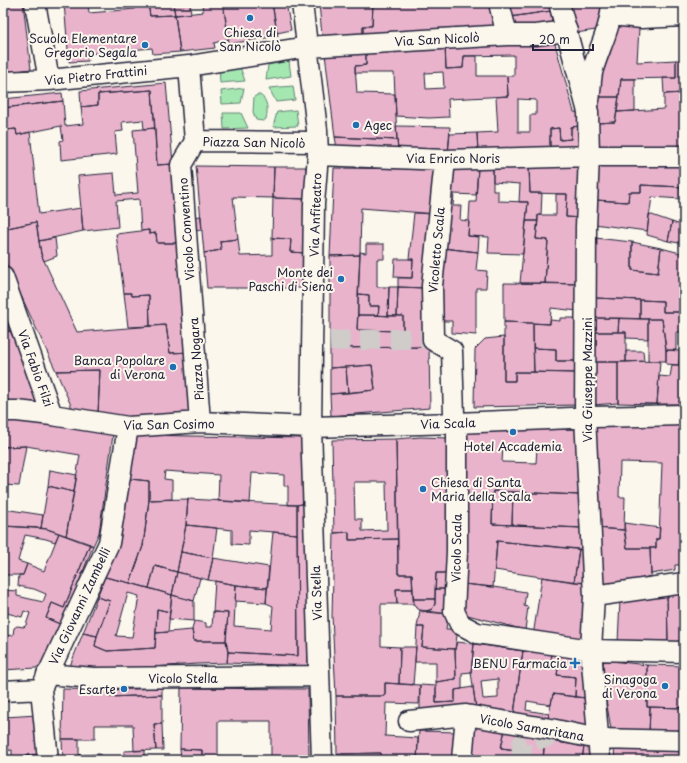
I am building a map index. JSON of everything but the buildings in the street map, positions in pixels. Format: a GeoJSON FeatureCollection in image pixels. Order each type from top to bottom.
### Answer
{"type":"FeatureCollection","features":[{"type":"Feature","properties":{"kind":"street"},"geometry":{"type":"LineString","coordinates":[[35,3],[49,80]]}},
{"type":"Feature","properties":{"kind":"street","name":"Via Anfiteatro"},"geometry":{"type":"LineString","coordinates":[[302,3],[317,130],[314,204],[321,341],[311,427]]}},
{"type":"Feature","properties":{"kind":"street"},"geometry":{"type":"LineString","coordinates":[[499,3],[507,35]]}},
{"type":"Feature","properties":{"kind":"street","name":"Via Giuseppe Mazzini"},"geometry":{"type":"LineString","coordinates":[[559,3],[588,112],[589,156],[586,227],[586,417],[594,596],[591,650],[600,760]]}},
{"type":"Feature","properties":{"kind":"street"},"geometry":{"type":"LineString","coordinates":[[588,112],[593,70],[608,30],[612,9],[642,18],[684,16]]}},
{"type":"Feature","properties":{"kind":"street","name":"Via San Nicolò"},"geometry":{"type":"LineString","coordinates":[[307,47],[567,31]]}},
{"type":"Feature","properties":{"kind":"street"},"geometry":{"type":"LineString","coordinates":[[189,66],[307,47]]}},
{"type":"Feature","properties":{"kind":"street","name":"Via Pietro Frattini"},"geometry":{"type":"LineString","coordinates":[[3,82],[49,80],[189,66]]}},
{"type":"Feature","properties":{"kind":"street","name":"Piazza San Nicolò"},"geometry":{"type":"LineString","coordinates":[[189,66],[195,141],[317,149]]}},
{"type":"Feature","properties":{"kind":"street","name":"Vicolo Conventino"},"geometry":{"type":"LineString","coordinates":[[191,296],[181,165],[195,141]]}},
{"type":"Feature","properties":{"kind":"street","name":"Via Enrico Noris"},"geometry":{"type":"LineString","coordinates":[[317,149],[446,160],[589,156],[684,156]]}},
{"type":"Feature","properties":{"kind":"street","name":"Vicoletto Scala"},"geometry":{"type":"LineString","coordinates":[[431,338],[432,286],[446,160]]}},
{"type":"Feature","properties":{"kind":"street","name":"Via Fabio Filzi"},"geometry":{"type":"LineString","coordinates":[[3,277],[52,415]]}},
{"type":"Feature","properties":{"kind":"street","name":"Piazza Nogara"},"geometry":{"type":"LineString","coordinates":[[191,296],[200,422]]}},
{"type":"Feature","properties":{"kind":"street","name":"Vicolo Scala"},"geometry":{"type":"LineString","coordinates":[[431,338],[452,351],[454,415],[457,423],[457,552],[454,611],[460,624],[477,633],[591,650]]}},
{"type":"Feature","properties":{"kind":"street","name":"Via San Cosimo"},"geometry":{"type":"LineString","coordinates":[[3,412],[17,411],[52,415],[128,427],[200,422],[311,427]]}},
{"type":"Feature","properties":{"kind":"street","name":"Via Scala"},"geometry":{"type":"LineString","coordinates":[[311,427],[684,415]]}},
{"type":"Feature","properties":{"kind":"street","name":"Via Giovanni Zambelli"},"geometry":{"type":"LineString","coordinates":[[44,682],[109,543],[128,427]]}},
{"type":"Feature","properties":{"kind":"street","name":"Via Stella"},"geometry":{"type":"LineString","coordinates":[[311,427],[322,760]]}},
{"type":"Feature","properties":{"kind":"street"},"geometry":{"type":"LineString","coordinates":[[594,596],[684,583]]}},
{"type":"Feature","properties":{"kind":"street"},"geometry":{"type":"LineString","coordinates":[[591,650],[684,652]]}},
{"type":"Feature","properties":{"kind":"street","name":"Vicolo Stella"},"geometry":{"type":"LineString","coordinates":[[3,691],[44,682],[94,678],[319,676]]}},
{"type":"Feature","properties":{"kind":"street"},"geometry":{"type":"LineString","coordinates":[[44,682],[48,760]]}},
{"type":"Feature","properties":{"kind":"street","name":"Vicolo Samaritana"},"geometry":{"type":"LineString","coordinates":[[462,760],[466,716]]}},
{"type":"Feature","properties":{"kind":"street","name":"Vicolo Samaritana"},"geometry":{"type":"LineString","coordinates":[[409,721],[466,716],[551,729],[598,739],[684,741]]}},
{"type":"Feature","properties":{"kind":"green space"},"geometry":{"type":"Polygon","coordinates":[[[289,61],[291,76],[266,80],[268,65],[289,61]]]}},
{"type":"Feature","properties":{"kind":"green space"},"geometry":{"type":"Polygon","coordinates":[[[219,67],[240,67],[245,81],[220,83],[219,67]]]}},
{"type":"Feature","properties":{"kind":"green space"},"geometry":{"type":"Polygon","coordinates":[[[293,86],[295,100],[276,102],[269,88],[293,86]]]}},
{"type":"Feature","properties":{"kind":"green space"},"geometry":{"type":"Polygon","coordinates":[[[244,88],[241,103],[222,104],[221,91],[244,88]]]}},
{"type":"Feature","properties":{"kind":"green space"},"geometry":{"type":"Polygon","coordinates":[[[257,95],[263,97],[267,106],[266,119],[263,121],[256,120],[253,112],[254,97],[257,95]]]}},
{"type":"Feature","properties":{"kind":"green space"},"geometry":{"type":"Polygon","coordinates":[[[296,110],[298,126],[273,127],[277,112],[296,110]]]}},
{"type":"Feature","properties":{"kind":"green space"},"geometry":{"type":"Polygon","coordinates":[[[223,113],[241,113],[248,128],[224,129],[223,113]]]}},
{"type":"Feature","properties":{"kind":"tunnel"},"geometry":{"type":"LineString","coordinates":[[330,341],[428,338]]}},
{"type":"Feature","properties":{"kind":"tunnel"},"geometry":{"type":"LineString","coordinates":[[521,760],[522,744],[547,737],[551,729]]}},
{"type":"Feature","properties":{"kind":"place","name":"Chiesa di San Nicolò"},"geometry":{"type":"Point","coordinates":[250,18]}},
{"type":"Feature","properties":{"kind":"place","name":"Scuola Elementare Gregorio Segala"},"geometry":{"type":"Point","coordinates":[145,45]}},
{"type":"Feature","properties":{"kind":"place","name":"Agec"},"geometry":{"type":"Point","coordinates":[356,125]}},
{"type":"Feature","properties":{"kind":"place","name":"Monte dei Paschi di Siena"},"geometry":{"type":"Point","coordinates":[341,279]}},
{"type":"Feature","properties":{"kind":"place","name":"Banca Popolare di Verona"},"geometry":{"type":"Point","coordinates":[173,367]}},
{"type":"Feature","properties":{"kind":"place","name":"Hotel Accademia"},"geometry":{"type":"Point","coordinates":[513,432]}},
{"type":"Feature","properties":{"kind":"place","name":"Chiesa di Santa Maria della Scala"},"geometry":{"type":"Point","coordinates":[423,489]}},
{"type":"Feature","properties":{"kind":"place","name":"BENU Farmacia"},"geometry":{"type":"Point","coordinates":[575,663]}},
{"type":"Feature","properties":{"kind":"place","name":"Sinagoga di Verona"},"geometry":{"type":"Point","coordinates":[665,686]}},
{"type":"Feature","properties":{"kind":"place","name":"Esarte"},"geometry":{"type":"Point","coordinates":[124,689]}}]}
